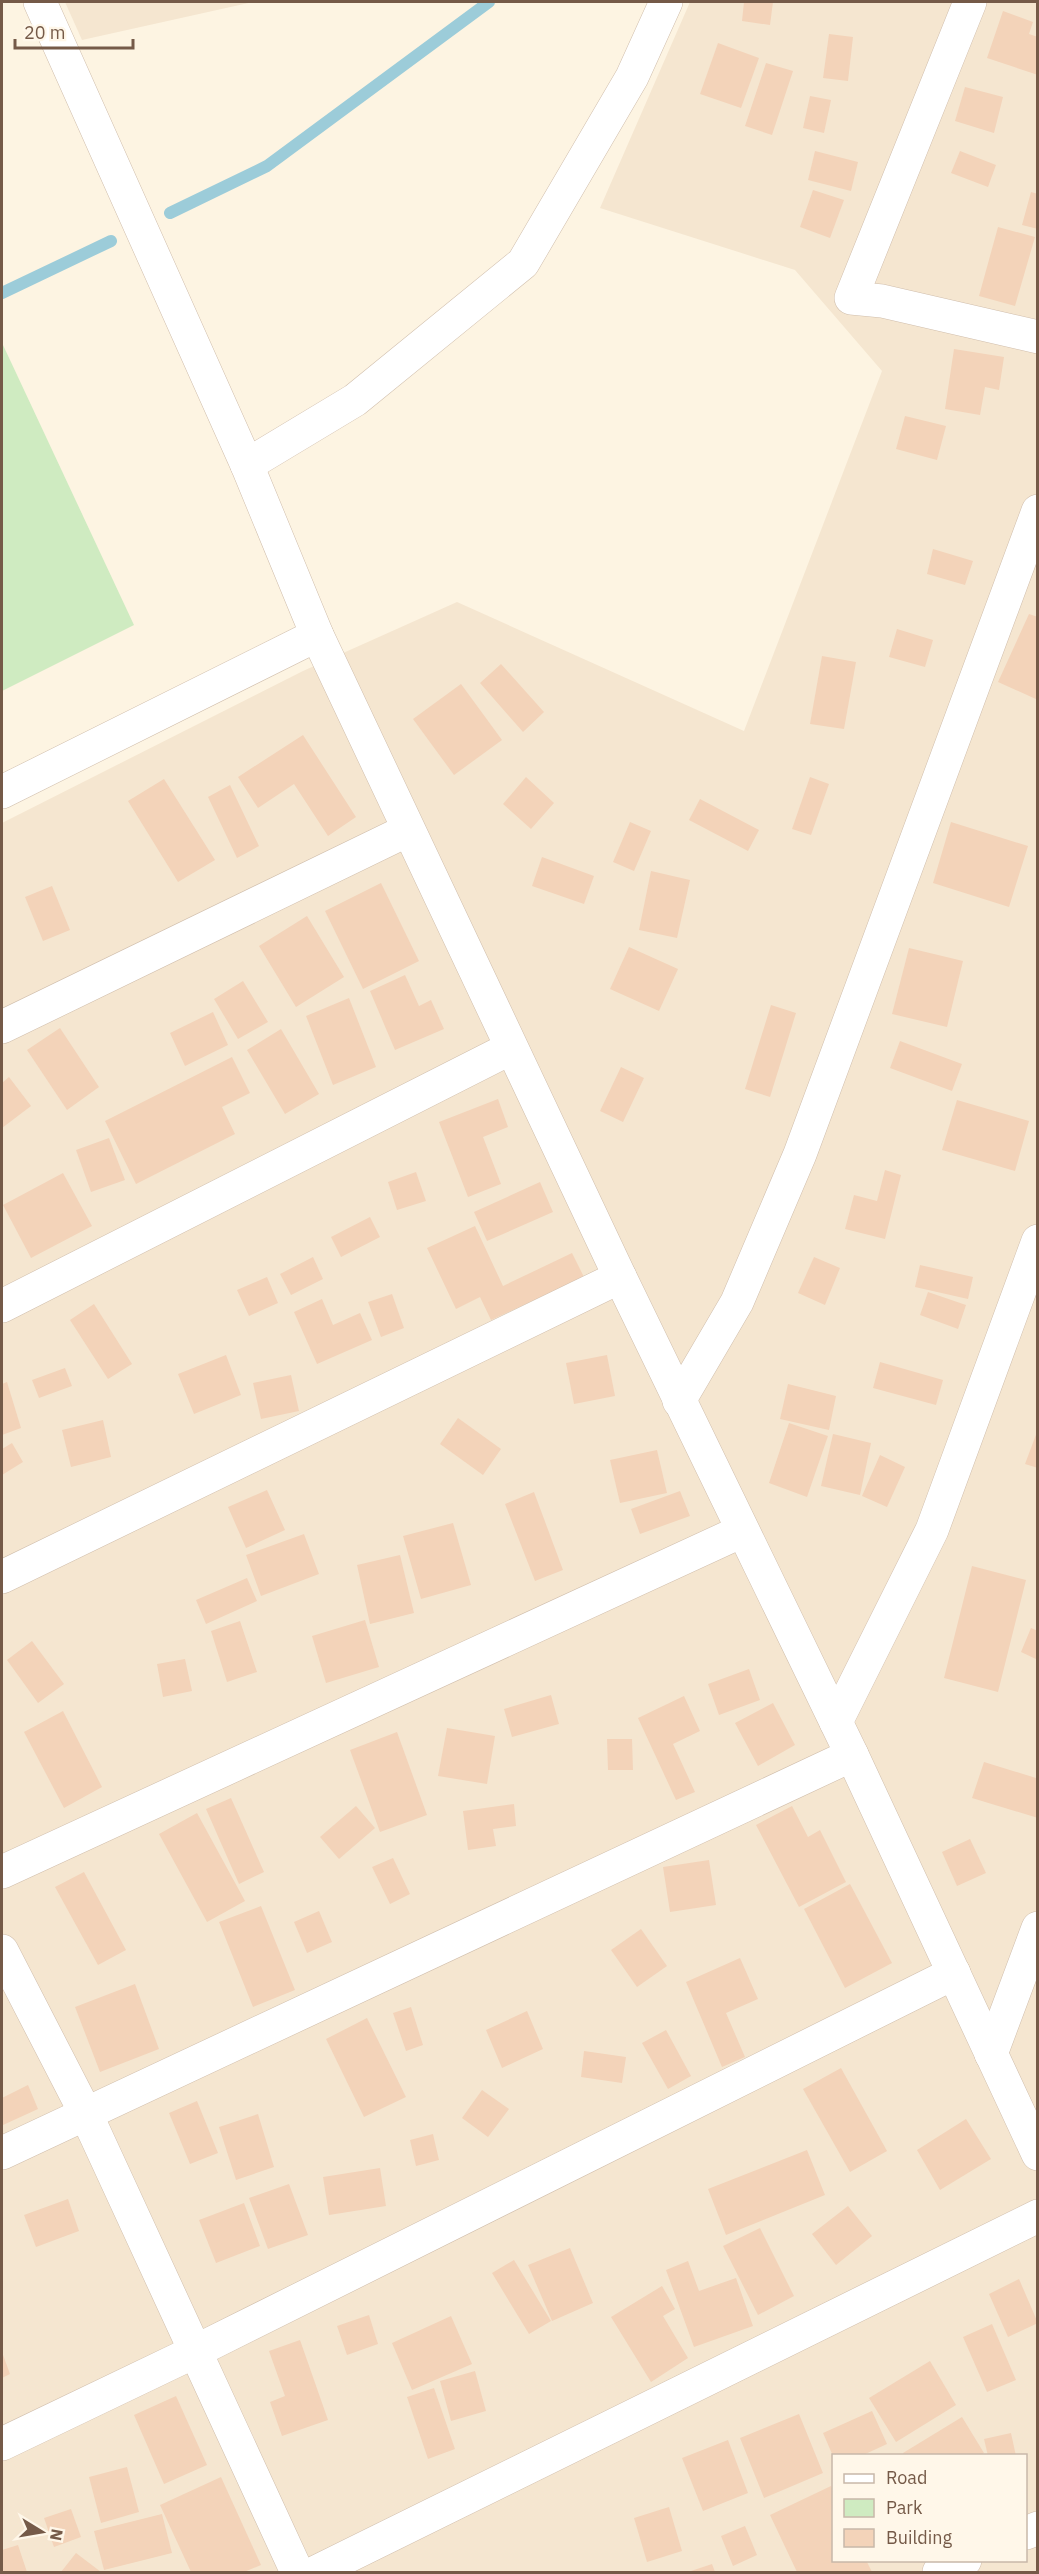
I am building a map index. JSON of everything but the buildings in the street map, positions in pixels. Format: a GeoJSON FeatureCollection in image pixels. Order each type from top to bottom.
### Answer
{"type":"FeatureCollection","features":[{"type":"Feature","properties":{"kind":"street"},"geometry":{"type":"LineString","coordinates":[[40,2],[247,465],[317,635],[679,1401],[852,1755],[1038,2154]]}},
{"type":"Feature","properties":{"kind":"street"},"geometry":{"type":"LineString","coordinates":[[247,465],[355,400],[523,263],[632,77],[666,2]]}},
{"type":"Feature","properties":{"kind":"street"},"geometry":{"type":"LineString","coordinates":[[970,2],[850,298],[882,302],[1038,337]]}},
{"type":"Feature","properties":{"kind":"street"},"geometry":{"type":"LineString","coordinates":[[679,1401],[737,1302],[800,1155],[1038,511]]}},
{"type":"Feature","properties":{"kind":"street"},"geometry":{"type":"LineString","coordinates":[[2,792],[317,635]]}},
{"type":"Feature","properties":{"kind":"street"},"geometry":{"type":"LineString","coordinates":[[2,1027],[408,830]]}},
{"type":"Feature","properties":{"kind":"street"},"geometry":{"type":"LineString","coordinates":[[2,1306],[511,1048]]}},
{"type":"Feature","properties":{"kind":"street"},"geometry":{"type":"LineString","coordinates":[[836,1722],[932,1530],[1038,1241]]}},
{"type":"Feature","properties":{"kind":"street"},"geometry":{"type":"LineString","coordinates":[[2,1577],[620,1277]]}},
{"type":"Feature","properties":{"kind":"street"},"geometry":{"type":"LineString","coordinates":[[2,1872],[742,1531]]}},
{"type":"Feature","properties":{"kind":"street"},"geometry":{"type":"LineString","coordinates":[[2,2153],[852,1755]]}},
{"type":"Feature","properties":{"kind":"street"},"geometry":{"type":"LineString","coordinates":[[991,2054],[1038,1928]]}},
{"type":"Feature","properties":{"kind":"street"},"geometry":{"type":"LineString","coordinates":[[2,1951],[86,2114],[297,2572]]}},
{"type":"Feature","properties":{"kind":"street"},"geometry":{"type":"LineString","coordinates":[[2,2444],[196,2351],[954,1973]]}},
{"type":"Feature","properties":{"kind":"street"},"geometry":{"type":"LineString","coordinates":[[316,2572],[1038,2216]]}},
{"type":"Feature","properties":{"kind":"street"},"geometry":{"type":"LineString","coordinates":[[939,2572],[961,2562]]}},
{"type":"Feature","properties":{"kind":"shaded area"},"geometry":{"type":"Polygon","coordinates":[[[65,2],[253,2],[82,40],[65,2]]]}},
{"type":"Feature","properties":{"kind":"shaded area"},"geometry":{"type":"Polygon","coordinates":[[[690,2],[1037,2],[1037,2572],[2,2572],[2,823],[303,671],[457,602],[744,731],[882,371],[795,270],[600,208],[690,2]]]}},
{"type":"Feature","properties":{"kind":"green space"},"geometry":{"type":"Polygon","coordinates":[[[2,346],[134,625],[2,691],[2,346]]]}},
{"type":"Feature","properties":{"kind":"waterway"},"geometry":{"type":"LineString","coordinates":[[170,213],[267,166],[489,2]]}},
{"type":"Feature","properties":{"kind":"waterway"},"geometry":{"type":"LineString","coordinates":[[2,293],[111,241]]}}]}
